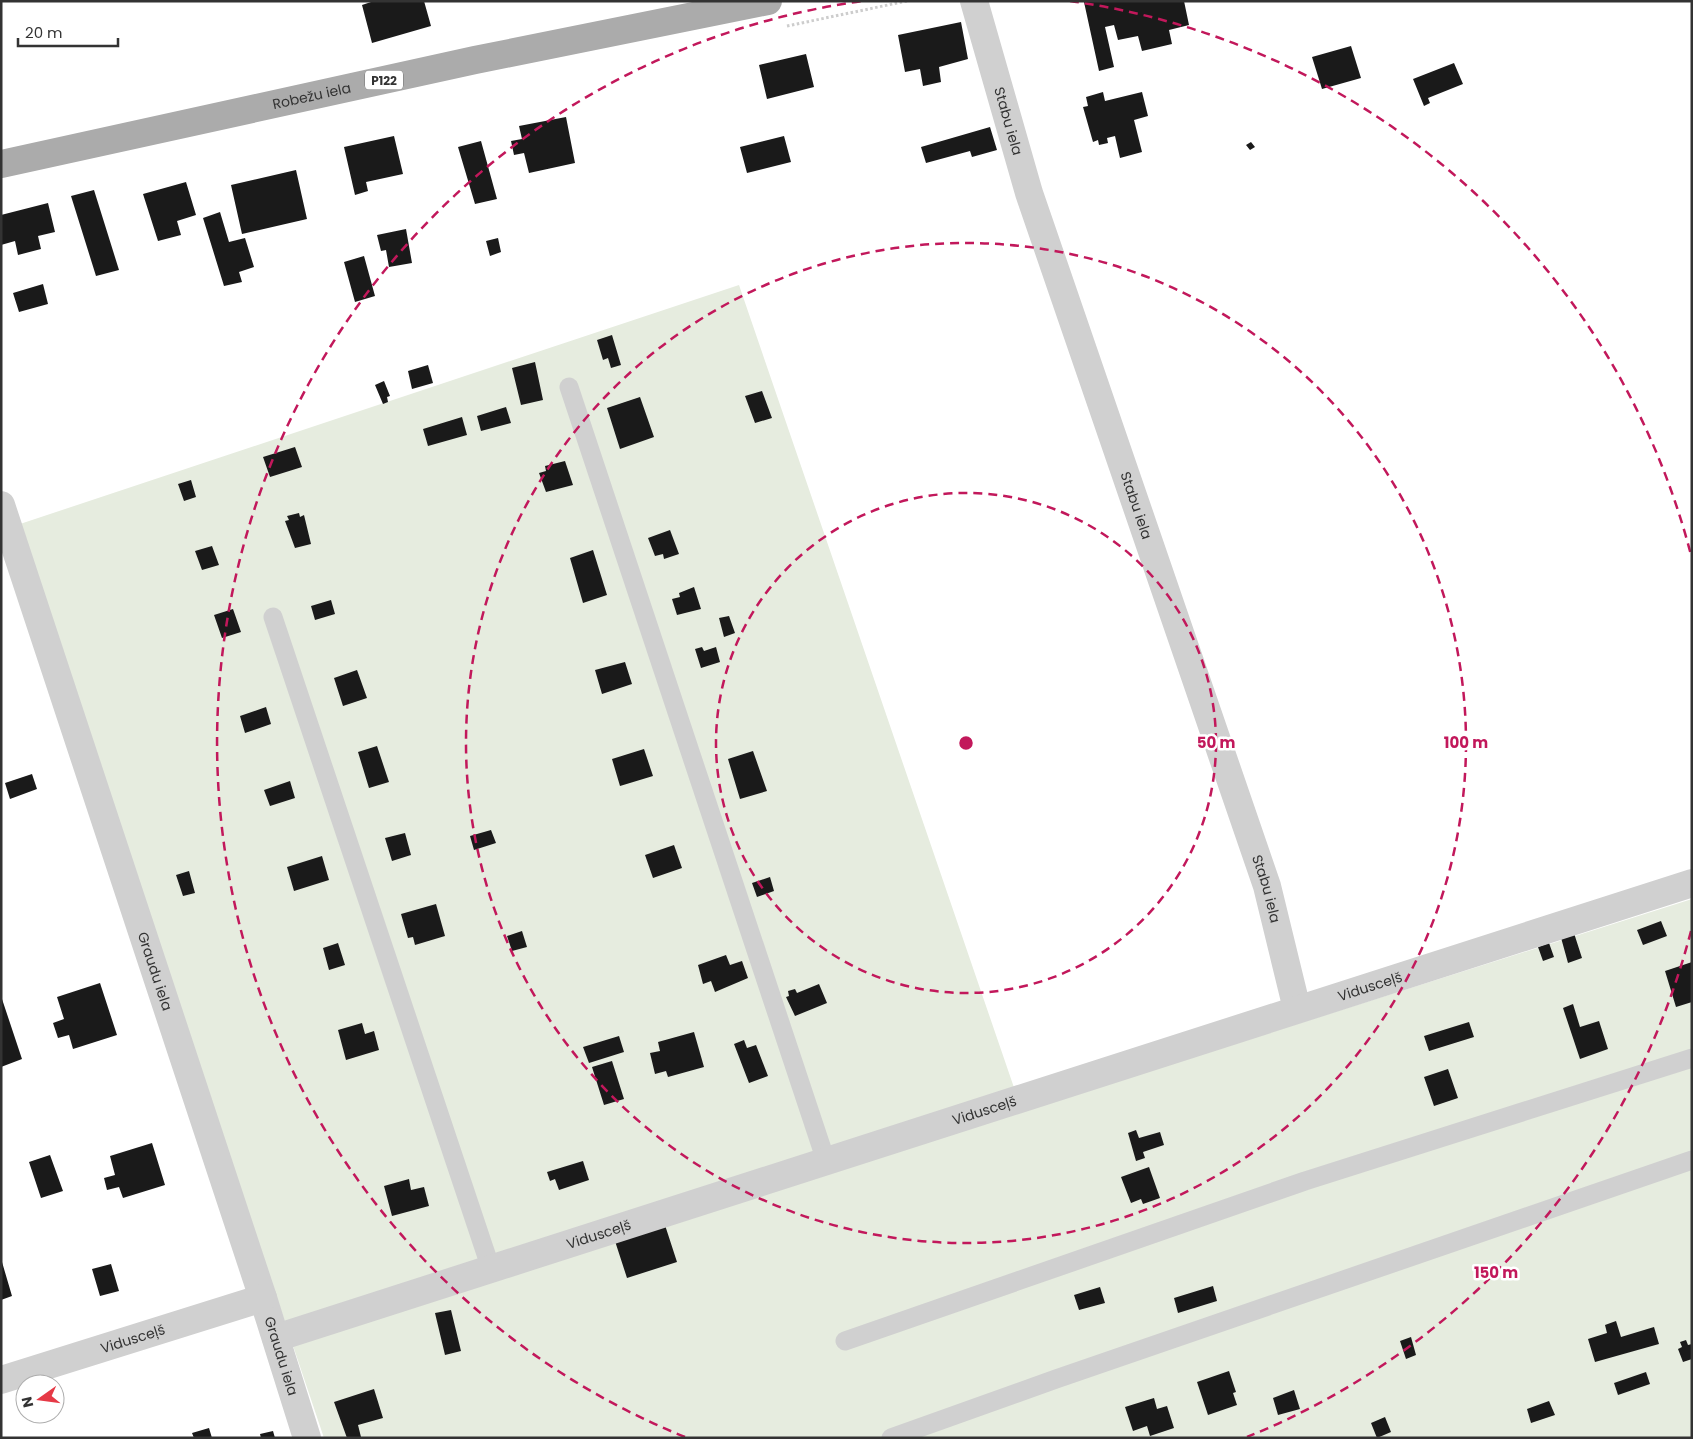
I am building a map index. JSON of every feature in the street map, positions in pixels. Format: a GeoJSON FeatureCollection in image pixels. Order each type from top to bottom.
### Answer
{"type":"FeatureCollection","features":[{"type":"Feature","properties":{"kind":"main road","name":"Robežu iela"},"geometry":{"type":"LineString","coordinates":[[1,164],[475,60],[768,1]]}},
{"type":"Feature","properties":{"kind":"street","name":"Stabu iela"},"geometry":{"type":"LineString","coordinates":[[974,1],[1029,193],[1267,886],[1298,1009]]}},
{"type":"Feature","properties":{"kind":"street","name":"Graudu iela"},"geometry":{"type":"LineString","coordinates":[[2,511],[263,1298],[307,1438]]}},
{"type":"Feature","properties":{"kind":"street","name":"Vidusceļš"},"geometry":{"type":"LineString","coordinates":[[276,1338],[1692,882]]}},
{"type":"Feature","properties":{"kind":"street","name":"Vidusceļš"},"geometry":{"type":"LineString","coordinates":[[1,1380],[263,1298]]}},
{"type":"Feature","properties":{"kind":"lane"},"geometry":{"type":"LineString","coordinates":[[570,387],[826,1161]]}},
{"type":"Feature","properties":{"kind":"lane"},"geometry":{"type":"LineString","coordinates":[[273,617],[491,1269]]}},
{"type":"Feature","properties":{"kind":"lane"},"geometry":{"type":"LineString","coordinates":[[845,1341],[1305,1181],[1692,1058]]}},
{"type":"Feature","properties":{"kind":"lane"},"geometry":{"type":"LineString","coordinates":[[891,1438],[1056,1379],[1692,1160]]}},
{"type":"Feature","properties":{"kind":"shaded area"},"geometry":{"type":"Polygon","coordinates":[[[739,285],[1022,1111],[1692,899],[1692,1438],[324,1438],[17,525],[739,285]]]}},
{"type":"Feature","properties":{"kind":"building"},"geometry":{"type":"Polygon","coordinates":[[[374,1],[424,1],[431,26],[372,43],[362,5],[374,1]]]}},
{"type":"Feature","properties":{"kind":"building"},"geometry":{"type":"Polygon","coordinates":[[[1184,1],[1189,25],[1169,30],[1172,44],[1142,51],[1138,36],[1118,40],[1114,25],[1105,27],[1114,67],[1099,71],[1084,2],[1184,1]]]}},
{"type":"Feature","properties":{"kind":"building"},"geometry":{"type":"Polygon","coordinates":[[[961,22],[968,59],[939,67],[941,82],[923,86],[920,69],[905,72],[898,35],[961,22]]]}},
{"type":"Feature","properties":{"kind":"building"},"geometry":{"type":"Polygon","coordinates":[[[1351,46],[1361,78],[1322,89],[1312,57],[1351,46]]]}},
{"type":"Feature","properties":{"kind":"building"},"geometry":{"type":"Polygon","coordinates":[[[806,54],[814,87],[767,99],[759,65],[806,54]]]}},
{"type":"Feature","properties":{"kind":"building"},"geometry":{"type":"Polygon","coordinates":[[[1454,63],[1463,84],[1428,98],[1430,103],[1424,106],[1413,79],[1454,63]]]}},
{"type":"Feature","properties":{"kind":"building"},"geometry":{"type":"Polygon","coordinates":[[[1103,92],[1105,101],[1142,92],[1148,116],[1134,120],[1142,152],[1120,158],[1115,136],[1107,138],[1108,143],[1099,145],[1098,140],[1093,142],[1083,107],[1088,106],[1086,97],[1103,92]]]}},
{"type":"Feature","properties":{"kind":"building"},"geometry":{"type":"Polygon","coordinates":[[[566,117],[575,163],[529,173],[524,153],[514,155],[511,141],[522,139],[519,126],[566,117]]]}},
{"type":"Feature","properties":{"kind":"building"},"geometry":{"type":"Polygon","coordinates":[[[990,127],[997,150],[972,157],[970,151],[926,163],[921,147],[990,127]]]}},
{"type":"Feature","properties":{"kind":"building"},"geometry":{"type":"Polygon","coordinates":[[[394,136],[403,174],[366,182],[368,191],[355,195],[344,147],[394,136]]]}},
{"type":"Feature","properties":{"kind":"building"},"geometry":{"type":"Polygon","coordinates":[[[784,136],[791,162],[747,173],[740,147],[784,136]]]}},
{"type":"Feature","properties":{"kind":"building"},"geometry":{"type":"Polygon","coordinates":[[[481,141],[497,199],[475,204],[458,147],[481,141]]]}},
{"type":"Feature","properties":{"kind":"building"},"geometry":{"type":"Polygon","coordinates":[[[1251,142],[1255,147],[1250,150],[1246,145],[1251,142]]]}},
{"type":"Feature","properties":{"kind":"building"},"geometry":{"type":"Polygon","coordinates":[[[296,170],[307,219],[242,234],[231,185],[296,170]]]}},
{"type":"Feature","properties":{"kind":"building"},"geometry":{"type":"Polygon","coordinates":[[[186,182],[196,215],[177,221],[181,235],[158,241],[143,194],[186,182]]]}},
{"type":"Feature","properties":{"kind":"building"},"geometry":{"type":"Polygon","coordinates":[[[94,190],[119,270],[96,276],[71,196],[94,190]]]}},
{"type":"Feature","properties":{"kind":"building"},"geometry":{"type":"Polygon","coordinates":[[[48,203],[55,232],[38,236],[41,249],[18,255],[15,241],[1,245],[1,215],[48,203]]]}},
{"type":"Feature","properties":{"kind":"building"},"geometry":{"type":"Polygon","coordinates":[[[220,212],[229,242],[245,238],[254,267],[239,272],[242,282],[224,286],[203,218],[220,212]]]}},
{"type":"Feature","properties":{"kind":"building"},"geometry":{"type":"Polygon","coordinates":[[[406,229],[412,263],[389,267],[386,250],[381,251],[377,235],[406,229]]]}},
{"type":"Feature","properties":{"kind":"building"},"geometry":{"type":"Polygon","coordinates":[[[498,238],[501,252],[490,256],[486,241],[498,238]]]}},
{"type":"Feature","properties":{"kind":"building"},"geometry":{"type":"Polygon","coordinates":[[[364,256],[375,296],[355,302],[344,262],[364,256]]]}},
{"type":"Feature","properties":{"kind":"building"},"geometry":{"type":"Polygon","coordinates":[[[43,284],[48,304],[19,312],[13,293],[43,284]]]}},
{"type":"Feature","properties":{"kind":"building"},"geometry":{"type":"Polygon","coordinates":[[[612,335],[621,365],[611,368],[608,358],[603,360],[597,340],[612,335]]]}},
{"type":"Feature","properties":{"kind":"building"},"geometry":{"type":"Polygon","coordinates":[[[535,362],[543,400],[521,405],[512,368],[535,362]]]}},
{"type":"Feature","properties":{"kind":"building"},"geometry":{"type":"Polygon","coordinates":[[[428,365],[433,383],[412,389],[408,371],[428,365]]]}},
{"type":"Feature","properties":{"kind":"building"},"geometry":{"type":"Polygon","coordinates":[[[384,381],[390,396],[387,397],[388,402],[383,404],[375,385],[384,381]]]}},
{"type":"Feature","properties":{"kind":"building"},"geometry":{"type":"Polygon","coordinates":[[[762,391],[772,418],[755,423],[745,396],[762,391]]]}},
{"type":"Feature","properties":{"kind":"building"},"geometry":{"type":"Polygon","coordinates":[[[640,397],[654,437],[620,449],[607,408],[640,397]]]}},
{"type":"Feature","properties":{"kind":"building"},"geometry":{"type":"Polygon","coordinates":[[[506,407],[511,423],[481,431],[477,416],[506,407]]]}},
{"type":"Feature","properties":{"kind":"building"},"geometry":{"type":"Polygon","coordinates":[[[462,417],[467,435],[428,446],[423,429],[462,417]]]}},
{"type":"Feature","properties":{"kind":"building"},"geometry":{"type":"Polygon","coordinates":[[[295,447],[302,467],[270,477],[263,457],[295,447]]]}},
{"type":"Feature","properties":{"kind":"building"},"geometry":{"type":"Polygon","coordinates":[[[565,461],[573,485],[546,492],[539,473],[546,471],[545,466],[565,461]]]}},
{"type":"Feature","properties":{"kind":"building"},"geometry":{"type":"Polygon","coordinates":[[[191,480],[196,497],[184,501],[178,484],[191,480]]]}},
{"type":"Feature","properties":{"kind":"building"},"geometry":{"type":"Polygon","coordinates":[[[299,513],[300,517],[304,515],[311,544],[295,548],[285,521],[289,520],[287,516],[299,513]]]}},
{"type":"Feature","properties":{"kind":"building"},"geometry":{"type":"Polygon","coordinates":[[[670,530],[679,554],[664,559],[663,554],[655,556],[648,538],[670,530]]]}},
{"type":"Feature","properties":{"kind":"building"},"geometry":{"type":"Polygon","coordinates":[[[212,546],[219,565],[202,570],[195,551],[212,546]]]}},
{"type":"Feature","properties":{"kind":"building"},"geometry":{"type":"Polygon","coordinates":[[[593,550],[607,595],[583,603],[570,558],[593,550]]]}},
{"type":"Feature","properties":{"kind":"building"},"geometry":{"type":"Polygon","coordinates":[[[694,587],[701,609],[677,615],[672,599],[680,597],[679,593],[694,587]]]}},
{"type":"Feature","properties":{"kind":"building"},"geometry":{"type":"Polygon","coordinates":[[[331,600],[335,614],[315,620],[311,606],[331,600]]]}},
{"type":"Feature","properties":{"kind":"building"},"geometry":{"type":"Polygon","coordinates":[[[233,609],[241,632],[222,638],[214,615],[233,609]]]}},
{"type":"Feature","properties":{"kind":"building"},"geometry":{"type":"Polygon","coordinates":[[[729,616],[735,633],[724,637],[719,618],[729,616]]]}},
{"type":"Feature","properties":{"kind":"building"},"geometry":{"type":"Polygon","coordinates":[[[702,647],[704,651],[716,647],[720,662],[701,668],[695,649],[702,647]]]}},
{"type":"Feature","properties":{"kind":"building"},"geometry":{"type":"Polygon","coordinates":[[[625,662],[632,684],[602,694],[595,670],[625,662]]]}},
{"type":"Feature","properties":{"kind":"building"},"geometry":{"type":"Polygon","coordinates":[[[357,670],[367,698],[343,706],[334,678],[357,670]]]}},
{"type":"Feature","properties":{"kind":"building"},"geometry":{"type":"Polygon","coordinates":[[[266,707],[271,724],[245,733],[240,716],[266,707]]]}},
{"type":"Feature","properties":{"kind":"building"},"geometry":{"type":"Polygon","coordinates":[[[377,746],[389,782],[369,788],[358,752],[377,746]]]}},
{"type":"Feature","properties":{"kind":"building"},"geometry":{"type":"Polygon","coordinates":[[[644,749],[653,776],[620,786],[612,759],[644,749]]]}},
{"type":"Feature","properties":{"kind":"building"},"geometry":{"type":"Polygon","coordinates":[[[753,751],[767,791],[740,799],[728,759],[753,751]]]}},
{"type":"Feature","properties":{"kind":"building"},"geometry":{"type":"Polygon","coordinates":[[[32,774],[37,789],[10,799],[5,783],[32,774]]]}},
{"type":"Feature","properties":{"kind":"building"},"geometry":{"type":"Polygon","coordinates":[[[290,781],[295,798],[270,806],[264,790],[290,781]]]}},
{"type":"Feature","properties":{"kind":"building"},"geometry":{"type":"Polygon","coordinates":[[[491,830],[496,843],[474,850],[470,836],[491,830]]]}},
{"type":"Feature","properties":{"kind":"building"},"geometry":{"type":"Polygon","coordinates":[[[405,833],[411,855],[392,861],[385,838],[405,833]]]}},
{"type":"Feature","properties":{"kind":"building"},"geometry":{"type":"Polygon","coordinates":[[[674,845],[682,868],[653,878],[645,855],[674,845]]]}},
{"type":"Feature","properties":{"kind":"building"},"geometry":{"type":"Polygon","coordinates":[[[322,856],[329,880],[294,891],[287,867],[322,856]]]}},
{"type":"Feature","properties":{"kind":"building"},"geometry":{"type":"Polygon","coordinates":[[[189,871],[195,893],[183,896],[176,875],[189,871]]]}},
{"type":"Feature","properties":{"kind":"building"},"geometry":{"type":"Polygon","coordinates":[[[770,877],[774,891],[757,897],[752,883],[770,877]]]}},
{"type":"Feature","properties":{"kind":"building"},"geometry":{"type":"Polygon","coordinates":[[[436,904],[445,936],[415,945],[413,937],[408,938],[401,914],[436,904]]]}},
{"type":"Feature","properties":{"kind":"building"},"geometry":{"type":"Polygon","coordinates":[[[1661,921],[1667,936],[1643,945],[1637,930],[1661,921]]]}},
{"type":"Feature","properties":{"kind":"building"},"geometry":{"type":"Polygon","coordinates":[[[1573,930],[1582,958],[1568,963],[1560,934],[1573,930]]]}},
{"type":"Feature","properties":{"kind":"building"},"geometry":{"type":"Polygon","coordinates":[[[522,931],[527,947],[512,951],[507,936],[522,931]]]}},
{"type":"Feature","properties":{"kind":"building"},"geometry":{"type":"Polygon","coordinates":[[[338,943],[345,965],[329,970],[323,948],[338,943]]]}},
{"type":"Feature","properties":{"kind":"building"},"geometry":{"type":"Polygon","coordinates":[[[1549,943],[1554,957],[1543,961],[1538,947],[1549,943]]]}},
{"type":"Feature","properties":{"kind":"building"},"geometry":{"type":"Polygon","coordinates":[[[726,955],[730,965],[742,961],[748,978],[715,992],[711,981],[703,984],[698,965],[726,955]]]}},
{"type":"Feature","properties":{"kind":"building"},"geometry":{"type":"Polygon","coordinates":[[[1692,962],[1692,1002],[1676,1007],[1665,971],[1692,962]]]}},
{"type":"Feature","properties":{"kind":"building"},"geometry":{"type":"Polygon","coordinates":[[[100,983],[117,1035],[73,1049],[69,1035],[58,1038],[53,1023],[64,1019],[57,997],[100,983]]]}},
{"type":"Feature","properties":{"kind":"building"},"geometry":{"type":"Polygon","coordinates":[[[819,984],[827,1003],[795,1016],[786,997],[789,996],[788,991],[795,989],[797,993],[819,984]]]}},
{"type":"Feature","properties":{"kind":"building"},"geometry":{"type":"Polygon","coordinates":[[[1,996],[22,1059],[1,1067],[1,996]]]}},
{"type":"Feature","properties":{"kind":"building"},"geometry":{"type":"Polygon","coordinates":[[[1573,1004],[1580,1027],[1599,1021],[1608,1049],[1580,1059],[1563,1008],[1573,1004]]]}},
{"type":"Feature","properties":{"kind":"building"},"geometry":{"type":"Polygon","coordinates":[[[1469,1022],[1474,1037],[1429,1051],[1424,1036],[1469,1022]]]}},
{"type":"Feature","properties":{"kind":"building"},"geometry":{"type":"Polygon","coordinates":[[[362,1023],[365,1034],[374,1031],[379,1050],[346,1060],[338,1030],[362,1023]]]}},
{"type":"Feature","properties":{"kind":"building"},"geometry":{"type":"Polygon","coordinates":[[[694,1032],[704,1067],[668,1077],[666,1071],[655,1074],[650,1053],[660,1051],[658,1042],[694,1032]]]}},
{"type":"Feature","properties":{"kind":"building"},"geometry":{"type":"Polygon","coordinates":[[[619,1036],[624,1052],[589,1063],[583,1047],[619,1036]]]}},
{"type":"Feature","properties":{"kind":"building"},"geometry":{"type":"Polygon","coordinates":[[[744,1040],[747,1048],[756,1045],[768,1076],[749,1083],[734,1044],[744,1040]]]}},
{"type":"Feature","properties":{"kind":"building"},"geometry":{"type":"Polygon","coordinates":[[[612,1061],[624,1099],[604,1105],[592,1067],[612,1061]]]}},
{"type":"Feature","properties":{"kind":"building"},"geometry":{"type":"Polygon","coordinates":[[[1448,1069],[1458,1098],[1434,1106],[1424,1077],[1448,1069]]]}},
{"type":"Feature","properties":{"kind":"building"},"geometry":{"type":"Polygon","coordinates":[[[1136,1130],[1139,1138],[1160,1132],[1164,1145],[1143,1152],[1145,1158],[1136,1161],[1128,1133],[1136,1130]]]}},
{"type":"Feature","properties":{"kind":"building"},"geometry":{"type":"Polygon","coordinates":[[[152,1143],[165,1185],[123,1198],[119,1187],[107,1190],[104,1178],[115,1175],[110,1156],[152,1143]]]}},
{"type":"Feature","properties":{"kind":"building"},"geometry":{"type":"Polygon","coordinates":[[[50,1155],[63,1191],[41,1198],[29,1162],[50,1155]]]}},
{"type":"Feature","properties":{"kind":"building"},"geometry":{"type":"Polygon","coordinates":[[[583,1161],[589,1180],[559,1190],[555,1179],[550,1181],[547,1172],[583,1161]]]}},
{"type":"Feature","properties":{"kind":"building"},"geometry":{"type":"Polygon","coordinates":[[[1149,1167],[1160,1198],[1143,1204],[1141,1199],[1131,1203],[1121,1177],[1149,1167]]]}},
{"type":"Feature","properties":{"kind":"building"},"geometry":{"type":"Polygon","coordinates":[[[409,1179],[411,1190],[424,1187],[429,1206],[392,1216],[384,1186],[409,1179]]]}},
{"type":"Feature","properties":{"kind":"building"},"geometry":{"type":"Polygon","coordinates":[[[664,1222],[677,1262],[627,1278],[614,1238],[664,1222]]]}},
{"type":"Feature","properties":{"kind":"building"},"geometry":{"type":"Polygon","coordinates":[[[1,1263],[12,1296],[1,1300],[1,1263]]]}},
{"type":"Feature","properties":{"kind":"building"},"geometry":{"type":"Polygon","coordinates":[[[111,1264],[119,1291],[100,1296],[92,1269],[111,1264]]]}},
{"type":"Feature","properties":{"kind":"building"},"geometry":{"type":"Polygon","coordinates":[[[1213,1286],[1217,1301],[1178,1313],[1174,1298],[1213,1286]]]}},
{"type":"Feature","properties":{"kind":"building"},"geometry":{"type":"Polygon","coordinates":[[[1100,1287],[1105,1303],[1079,1310],[1074,1295],[1100,1287]]]}},
{"type":"Feature","properties":{"kind":"building"},"geometry":{"type":"Polygon","coordinates":[[[451,1310],[461,1351],[445,1355],[435,1313],[451,1310]]]}},
{"type":"Feature","properties":{"kind":"building"},"geometry":{"type":"Polygon","coordinates":[[[1616,1321],[1621,1337],[1654,1327],[1659,1344],[1595,1362],[1588,1339],[1607,1333],[1605,1325],[1616,1321]]]}},
{"type":"Feature","properties":{"kind":"building"},"geometry":{"type":"Polygon","coordinates":[[[1411,1337],[1416,1355],[1406,1359],[1400,1341],[1411,1337]]]}},
{"type":"Feature","properties":{"kind":"building"},"geometry":{"type":"Polygon","coordinates":[[[1686,1340],[1688,1345],[1692,1344],[1692,1359],[1683,1362],[1678,1349],[1682,1347],[1680,1342],[1686,1340]]]}},
{"type":"Feature","properties":{"kind":"building"},"geometry":{"type":"Polygon","coordinates":[[[1229,1371],[1236,1392],[1233,1393],[1237,1405],[1208,1415],[1197,1382],[1229,1371]]]}},
{"type":"Feature","properties":{"kind":"building"},"geometry":{"type":"Polygon","coordinates":[[[1646,1372],[1650,1384],[1618,1395],[1614,1383],[1646,1372]]]}},
{"type":"Feature","properties":{"kind":"building"},"geometry":{"type":"Polygon","coordinates":[[[374,1389],[383,1418],[358,1425],[361,1437],[347,1438],[334,1402],[374,1389]]]}},
{"type":"Feature","properties":{"kind":"building"},"geometry":{"type":"Polygon","coordinates":[[[1294,1390],[1300,1409],[1278,1415],[1273,1398],[1294,1390]]]}},
{"type":"Feature","properties":{"kind":"building"},"geometry":{"type":"Polygon","coordinates":[[[1154,1398],[1157,1409],[1167,1406],[1174,1428],[1150,1436],[1147,1426],[1133,1431],[1125,1407],[1154,1398]]]}},
{"type":"Feature","properties":{"kind":"building"},"geometry":{"type":"Polygon","coordinates":[[[1549,1401],[1555,1415],[1531,1423],[1527,1409],[1549,1401]]]}},
{"type":"Feature","properties":{"kind":"building"},"geometry":{"type":"Polygon","coordinates":[[[1385,1417],[1391,1432],[1377,1438],[1371,1423],[1385,1417]]]}},
{"type":"Feature","properties":{"kind":"building"},"geometry":{"type":"Polygon","coordinates":[[[209,1428],[212,1438],[194,1438],[192,1433],[209,1428]]]}},
{"type":"Feature","properties":{"kind":"building"},"geometry":{"type":"Polygon","coordinates":[[[273,1431],[275,1438],[261,1438],[260,1434],[273,1431]]]}}]}
